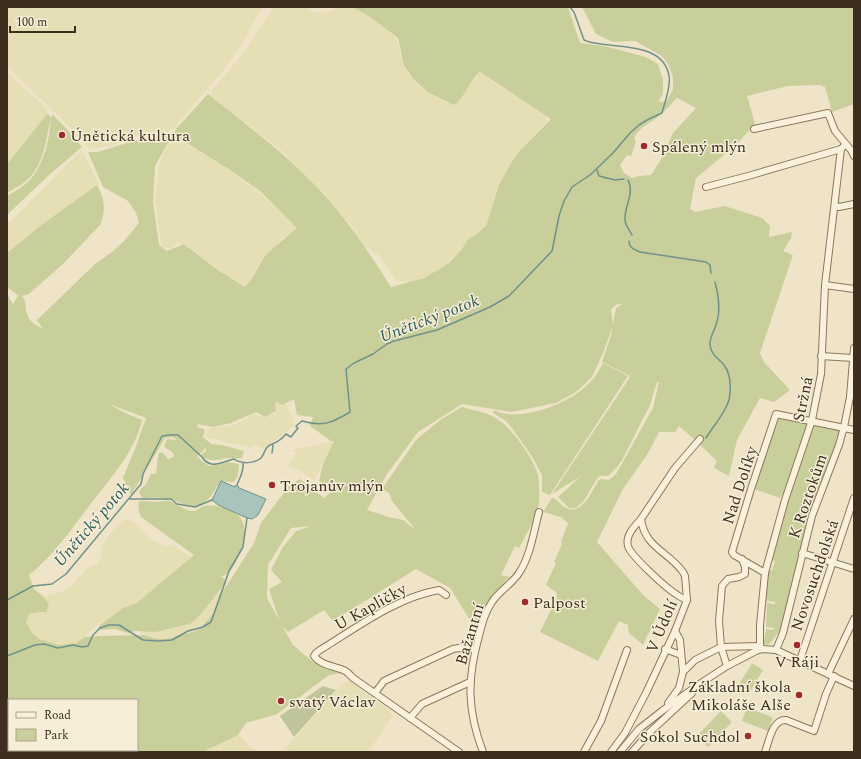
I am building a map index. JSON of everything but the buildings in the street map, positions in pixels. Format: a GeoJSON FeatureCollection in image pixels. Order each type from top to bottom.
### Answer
{"type":"FeatureCollection","features":[{"type":"Feature","properties":{"kind":"street"},"geometry":{"type":"LineString","coordinates":[[754,129],[828,113],[843,147]]}},
{"type":"Feature","properties":{"kind":"street"},"geometry":{"type":"LineString","coordinates":[[706,187],[748,176],[843,147],[852,149],[854,156]]}},
{"type":"Feature","properties":{"kind":"street","name":"Stržná"},"geometry":{"type":"LineString","coordinates":[[761,647],[760,625],[765,573],[785,500],[812,420],[820,374],[825,285],[843,147]]}},
{"type":"Feature","properties":{"kind":"street"},"geometry":{"type":"LineString","coordinates":[[835,206],[839,207],[854,204]]}},
{"type":"Feature","properties":{"kind":"street"},"geometry":{"type":"LineString","coordinates":[[825,285],[854,289]]}},
{"type":"Feature","properties":{"kind":"street","name":"K Roztokům"},"geometry":{"type":"LineString","coordinates":[[776,650],[783,633],[812,516],[844,427],[850,397],[854,348]]}},
{"type":"Feature","properties":{"kind":"street"},"geometry":{"type":"LineString","coordinates":[[821,356],[853,358]]}},
{"type":"Feature","properties":{"kind":"street","name":"Nad Dolíky"},"geometry":{"type":"LineString","coordinates":[[765,573],[734,555],[732,548],[776,414],[812,420]]}},
{"type":"Feature","properties":{"kind":"street"},"geometry":{"type":"LineString","coordinates":[[812,420],[854,430]]}},
{"type":"Feature","properties":{"kind":"street"},"geometry":{"type":"LineString","coordinates":[[687,600],[677,596],[665,586],[632,553],[628,546],[628,537],[675,468],[700,439]]}},
{"type":"Feature","properties":{"kind":"street","name":"Novosuchdolská"},"geometry":{"type":"LineString","coordinates":[[800,660],[854,498]]}},
{"type":"Feature","properties":{"kind":"street","name":"Bažantní"},"geometry":{"type":"LineString","coordinates":[[483,752],[472,711],[470,682],[475,649],[483,620],[491,603],[520,572],[528,552],[540,512]]}},
{"type":"Feature","properties":{"kind":"street","name":"V Údolí"},"geometry":{"type":"LineString","coordinates":[[611,752],[625,733],[646,693],[675,631],[687,600],[685,576],[683,572],[648,539],[644,532],[641,519]]}},
{"type":"Feature","properties":{"kind":"street"},"geometry":{"type":"LineString","coordinates":[[802,553],[854,568]]}},
{"type":"Feature","properties":{"kind":"street"},"geometry":{"type":"LineString","coordinates":[[727,666],[721,647],[719,621],[722,586],[728,579],[745,574],[745,567],[742,559]]}},
{"type":"Feature","properties":{"kind":"street","name":"U Kapličky"},"geometry":{"type":"LineString","coordinates":[[375,693],[344,670],[316,659],[314,656],[316,653],[404,600],[439,590],[446,595]]}},
{"type":"Feature","properties":{"kind":"street"},"geometry":{"type":"LineString","coordinates":[[765,752],[776,724],[782,720],[786,720],[814,731],[831,675],[854,619]]}},
{"type":"Feature","properties":{"kind":"street"},"geometry":{"type":"LineString","coordinates":[[662,711],[679,688],[683,672],[680,640],[675,631]]}},
{"type":"Feature","properties":{"kind":"street"},"geometry":{"type":"LineString","coordinates":[[683,672],[695,660],[721,647],[761,647],[776,650],[800,660],[854,686]]}},
{"type":"Feature","properties":{"kind":"street"},"geometry":{"type":"LineString","coordinates":[[620,752],[639,729],[662,711],[727,666],[761,647]]}},
{"type":"Feature","properties":{"kind":"street"},"geometry":{"type":"LineString","coordinates":[[459,752],[375,693],[384,681],[446,652],[459,648],[475,649]]}},
{"type":"Feature","properties":{"kind":"street"},"geometry":{"type":"LineString","coordinates":[[666,649],[681,655]]}},
{"type":"Feature","properties":{"kind":"street"},"geometry":{"type":"LineString","coordinates":[[584,752],[601,721],[627,650]]}},
{"type":"Feature","properties":{"kind":"street"},"geometry":{"type":"LineString","coordinates":[[410,718],[422,704],[470,682]]}},
{"type":"Feature","properties":{"kind":"street"},"geometry":{"type":"LineString","coordinates":[[632,752],[645,737],[695,690],[698,685]]}},
{"type":"Feature","properties":{"kind":"shaded area"},"geometry":{"type":"Polygon","coordinates":[[[7,7],[262,7],[241,46],[230,62],[174,128],[168,132],[135,136],[113,145],[92,149],[88,147],[57,114],[7,66],[7,7]]]}},
{"type":"Feature","properties":{"kind":"shaded area"},"geometry":{"type":"Polygon","coordinates":[[[274,7],[306,7],[313,12],[322,13],[340,7],[352,7],[384,27],[392,34],[397,40],[401,56],[409,75],[421,88],[429,93],[448,103],[480,72],[505,90],[523,99],[546,116],[547,121],[520,149],[505,173],[499,185],[486,226],[470,237],[462,249],[446,264],[425,277],[409,282],[401,282],[395,279],[378,254],[364,246],[352,227],[327,197],[282,151],[211,96],[212,90],[242,55],[274,7]]]}},
{"type":"Feature","properties":{"kind":"shaded area"},"geometry":{"type":"Polygon","coordinates":[[[7,73],[46,108],[47,114],[7,164],[7,73]]]}},
{"type":"Feature","properties":{"kind":"shaded area"},"geometry":{"type":"Polygon","coordinates":[[[205,106],[217,110],[231,119],[244,130],[246,139],[266,150],[269,148],[271,150],[270,153],[283,168],[291,174],[296,173],[299,179],[303,179],[319,194],[324,202],[333,210],[335,215],[335,217],[326,220],[316,229],[306,223],[303,224],[302,228],[298,228],[298,224],[290,220],[296,227],[295,230],[280,241],[258,265],[250,282],[246,286],[229,277],[185,244],[178,243],[171,248],[167,248],[163,247],[161,244],[155,199],[160,161],[172,136],[209,157],[210,151],[207,146],[196,137],[187,139],[181,134],[184,127],[189,126],[197,117],[200,117],[200,112],[205,106]],[[215,160],[256,190],[289,219],[285,214],[284,209],[278,207],[252,178],[229,161],[215,160]]]}},
{"type":"Feature","properties":{"kind":"shaded area"},"geometry":{"type":"Polygon","coordinates":[[[82,150],[98,184],[97,186],[40,226],[7,253],[7,224],[82,150]]]}},
{"type":"Feature","properties":{"kind":"shaded area"},"geometry":{"type":"Polygon","coordinates":[[[277,402],[282,405],[288,405],[294,425],[264,449],[255,445],[252,448],[205,437],[208,429],[219,426],[229,427],[253,414],[265,417],[269,414],[274,414],[276,412],[275,404],[277,402]]]}},
{"type":"Feature","properties":{"kind":"shaded area"},"geometry":{"type":"Polygon","coordinates":[[[334,441],[314,481],[301,471],[287,467],[297,453],[292,450],[334,441]]]}},
{"type":"Feature","properties":{"kind":"shaded area"},"geometry":{"type":"Polygon","coordinates":[[[125,519],[135,523],[148,537],[164,546],[171,546],[172,544],[227,583],[220,594],[212,615],[202,626],[186,634],[180,634],[172,638],[163,639],[146,636],[131,627],[114,621],[104,621],[97,624],[82,640],[76,643],[59,645],[39,639],[32,633],[26,622],[29,614],[39,612],[49,605],[44,597],[69,588],[90,566],[97,564],[101,557],[102,547],[112,531],[125,519]]]}},
{"type":"Feature","properties":{"kind":"shaded area"},"geometry":{"type":"Polygon","coordinates":[[[349,681],[384,706],[393,715],[368,752],[276,752],[282,751],[343,683],[349,681]]]}},
{"type":"Feature","properties":{"kind":"shaded area"},"geometry":{"type":"Polygon","coordinates":[[[238,735],[250,746],[260,752],[203,752],[238,735]]]}},
{"type":"Feature","properties":{"kind":"green space"},"geometry":{"type":"Polygon","coordinates":[[[352,7],[568,7],[580,43],[604,46],[646,57],[658,64],[663,80],[663,94],[658,102],[667,101],[673,89],[673,77],[668,64],[662,56],[635,41],[613,42],[596,34],[582,7],[854,7],[854,104],[832,112],[825,87],[820,85],[788,86],[747,96],[755,124],[736,145],[696,178],[690,209],[695,212],[725,206],[762,218],[770,226],[769,237],[792,232],[791,238],[783,251],[793,255],[760,353],[764,362],[790,390],[774,402],[760,398],[737,440],[729,476],[714,468],[717,461],[679,426],[675,432],[659,432],[647,455],[623,489],[597,542],[643,595],[660,609],[643,645],[629,633],[628,625],[619,621],[598,661],[540,632],[557,598],[556,592],[546,585],[556,563],[554,562],[562,544],[561,542],[568,523],[561,517],[543,512],[552,498],[557,500],[564,507],[570,509],[576,509],[585,502],[599,480],[609,480],[616,474],[653,408],[659,382],[657,382],[650,405],[617,467],[608,476],[598,477],[583,502],[575,508],[569,508],[558,497],[581,476],[552,494],[630,377],[602,362],[613,326],[592,377],[576,392],[556,403],[512,412],[462,404],[418,432],[387,474],[367,510],[403,520],[416,530],[392,501],[389,493],[382,489],[416,440],[440,420],[462,407],[483,412],[494,417],[507,427],[520,442],[537,472],[539,480],[538,509],[519,548],[515,546],[501,575],[510,577],[489,600],[476,630],[450,588],[416,569],[333,621],[324,610],[288,632],[283,627],[293,645],[314,663],[317,661],[343,673],[329,675],[277,714],[246,723],[238,735],[203,752],[7,752],[7,294],[13,304],[19,296],[7,287],[7,253],[40,226],[97,185],[102,195],[104,205],[100,225],[63,264],[29,294],[22,296],[25,301],[28,317],[43,329],[37,320],[95,264],[124,241],[139,223],[136,213],[128,201],[103,187],[88,152],[98,152],[133,141],[173,135],[176,129],[208,94],[275,148],[301,171],[324,195],[355,233],[391,287],[424,278],[449,263],[462,249],[468,239],[486,226],[499,185],[511,163],[520,150],[551,119],[480,72],[473,79],[462,97],[454,105],[429,93],[414,80],[404,65],[398,38],[370,17],[352,7]],[[677,98],[662,114],[638,132],[634,139],[636,141],[631,156],[627,155],[620,165],[624,173],[632,178],[651,175],[662,158],[673,133],[696,108],[677,98]],[[174,135],[155,166],[153,201],[159,245],[167,251],[184,244],[218,270],[245,287],[266,255],[297,228],[260,191],[227,168],[174,135]],[[622,304],[616,305],[611,310],[613,325],[616,308],[622,304]],[[294,399],[282,405],[277,402],[275,404],[276,411],[265,417],[256,412],[231,423],[213,427],[197,424],[198,427],[205,430],[203,437],[211,444],[222,445],[244,451],[242,458],[211,460],[201,456],[206,451],[206,448],[197,456],[209,466],[229,462],[239,464],[238,475],[234,482],[221,481],[206,501],[195,507],[187,506],[175,500],[166,498],[142,498],[139,492],[146,484],[151,474],[156,473],[159,453],[162,452],[168,459],[173,457],[174,455],[171,451],[164,447],[167,439],[177,440],[173,437],[165,438],[131,495],[123,478],[146,418],[109,404],[142,420],[139,432],[134,443],[113,476],[46,560],[29,575],[34,589],[44,597],[49,605],[46,612],[29,614],[26,622],[32,633],[39,639],[59,645],[76,643],[85,637],[99,636],[144,635],[153,638],[172,638],[180,634],[195,631],[202,626],[212,615],[220,594],[254,543],[261,523],[290,485],[300,479],[324,498],[331,492],[319,481],[323,464],[334,441],[331,441],[310,426],[313,417],[297,415],[294,399]],[[311,526],[291,528],[268,565],[267,598],[279,620],[269,589],[282,582],[271,570],[283,547],[296,531],[311,526]]]}},
{"type":"Feature","properties":{"kind":"green space"},"geometry":{"type":"Polygon","coordinates":[[[47,114],[51,118],[39,164],[28,179],[7,193],[7,164],[47,114]]]}},
{"type":"Feature","properties":{"kind":"green space"},"geometry":{"type":"Polygon","coordinates":[[[53,115],[82,147],[50,174],[7,215],[7,196],[28,182],[34,175],[42,160],[48,143],[51,117],[53,115]]]}},
{"type":"Feature","properties":{"kind":"green space"},"geometry":{"type":"Polygon","coordinates":[[[603,363],[628,376],[550,495],[542,492],[542,475],[533,458],[507,422],[493,413],[494,410],[506,414],[529,413],[565,401],[585,387],[603,363]]]}},
{"type":"Feature","properties":{"kind":"green space"},"geometry":{"type":"Polygon","coordinates":[[[777,417],[809,423],[784,496],[781,495],[780,497],[783,499],[754,489],[777,417]]]}},
{"type":"Feature","properties":{"kind":"green space"},"geometry":{"type":"Polygon","coordinates":[[[814,424],[838,429],[840,431],[791,587],[780,631],[768,645],[763,644],[761,641],[764,641],[766,629],[772,630],[775,628],[766,627],[767,603],[775,604],[775,602],[763,600],[768,570],[772,571],[775,561],[771,560],[782,517],[814,424]]]}},
{"type":"Feature","properties":{"kind":"green space"},"geometry":{"type":"Polygon","coordinates":[[[170,501],[190,511],[208,506],[218,506],[231,511],[239,516],[244,526],[245,534],[242,547],[237,560],[229,572],[221,576],[226,581],[206,608],[192,623],[156,632],[135,631],[128,633],[115,629],[97,630],[100,625],[123,608],[137,603],[194,555],[141,517],[138,502],[170,501]]]}},
{"type":"Feature","properties":{"kind":"green space"},"geometry":{"type":"Polygon","coordinates":[[[752,663],[763,670],[749,693],[738,686],[752,663]]]}},
{"type":"Feature","properties":{"kind":"green space"},"geometry":{"type":"Polygon","coordinates":[[[323,686],[336,690],[294,737],[280,716],[323,686]]]}},
{"type":"Feature","properties":{"kind":"green space"},"geometry":{"type":"Polygon","coordinates":[[[747,707],[773,718],[768,731],[742,721],[747,707]]]}},
{"type":"Feature","properties":{"kind":"green space"},"geometry":{"type":"Polygon","coordinates":[[[721,711],[732,722],[708,747],[697,736],[721,711]]]}},
{"type":"Feature","properties":{"kind":"water"},"geometry":{"type":"Polygon","coordinates":[[[221,481],[235,487],[236,485],[239,488],[266,499],[258,515],[252,519],[247,518],[218,505],[212,500],[221,481]]]}},
{"type":"Feature","properties":{"kind":"waterway","name":"Únětický potok"},"geometry":{"type":"LineString","coordinates":[[7,600],[33,586],[52,584],[66,574],[141,484],[143,474],[162,436],[178,435],[205,461],[212,464],[234,459],[240,462],[248,463],[258,460],[261,458],[268,446],[278,441],[286,434],[291,437],[298,428],[296,426],[302,421],[322,424],[338,419],[350,412],[346,369],[354,363],[373,354],[394,341],[437,330],[490,307],[509,296],[552,251],[559,216],[564,201],[572,187],[590,175],[639,125],[662,113],[669,85],[669,76],[665,65],[659,58],[650,52],[628,47],[592,43],[584,40],[574,12],[570,7]]}},
{"type":"Feature","properties":{"kind":"waterway"},"geometry":{"type":"LineString","coordinates":[[597,170],[599,176],[615,180],[624,179]]}},
{"type":"Feature","properties":{"kind":"waterway"},"geometry":{"type":"LineString","coordinates":[[628,180],[630,185],[630,195],[625,215],[625,222],[632,235]]}},
{"type":"Feature","properties":{"kind":"waterway"},"geometry":{"type":"LineString","coordinates":[[629,241],[631,247],[640,252],[706,262],[710,265],[711,273]]}},
{"type":"Feature","properties":{"kind":"waterway"},"geometry":{"type":"LineString","coordinates":[[706,438],[724,411],[728,403],[730,392],[730,380],[727,369],[714,354],[710,345],[711,337],[718,320],[719,309],[715,282]]}},
{"type":"Feature","properties":{"kind":"waterway"},"geometry":{"type":"LineString","coordinates":[[272,453],[273,445]]}},
{"type":"Feature","properties":{"kind":"waterway"},"geometry":{"type":"LineString","coordinates":[[237,485],[242,472],[243,463]]}},
{"type":"Feature","properties":{"kind":"waterway"},"geometry":{"type":"LineString","coordinates":[[130,499],[171,499],[177,504],[195,507],[212,500]]}},
{"type":"Feature","properties":{"kind":"waterway"},"geometry":{"type":"LineString","coordinates":[[7,656],[35,645],[44,644],[58,648],[73,645],[82,647],[88,646],[93,635],[100,628],[109,625],[119,625],[143,640],[158,641],[172,640],[188,631],[203,627],[211,622],[229,571],[243,547],[247,518]]}},
{"type":"Feature","properties":{"kind":"place","name":"Únětická kultura"},"geometry":{"type":"Point","coordinates":[62,135]}},
{"type":"Feature","properties":{"kind":"place","name":"Spálený mlýn"},"geometry":{"type":"Point","coordinates":[644,146]}},
{"type":"Feature","properties":{"kind":"place","name":"Trojanův mlýn"},"geometry":{"type":"Point","coordinates":[272,485]}},
{"type":"Feature","properties":{"kind":"place","name":"Palpost"},"geometry":{"type":"Point","coordinates":[525,602]}},
{"type":"Feature","properties":{"kind":"place","name":"V Ráji"},"geometry":{"type":"Point","coordinates":[797,645]}},
{"type":"Feature","properties":{"kind":"place","name":"Základní škola Mikoláše Alše"},"geometry":{"type":"Point","coordinates":[799,695]}},
{"type":"Feature","properties":{"kind":"place","name":"svatý Václav"},"geometry":{"type":"Point","coordinates":[281,701]}},
{"type":"Feature","properties":{"kind":"place","name":"Sokol Suchdol"},"geometry":{"type":"Point","coordinates":[748,736]}}]}
